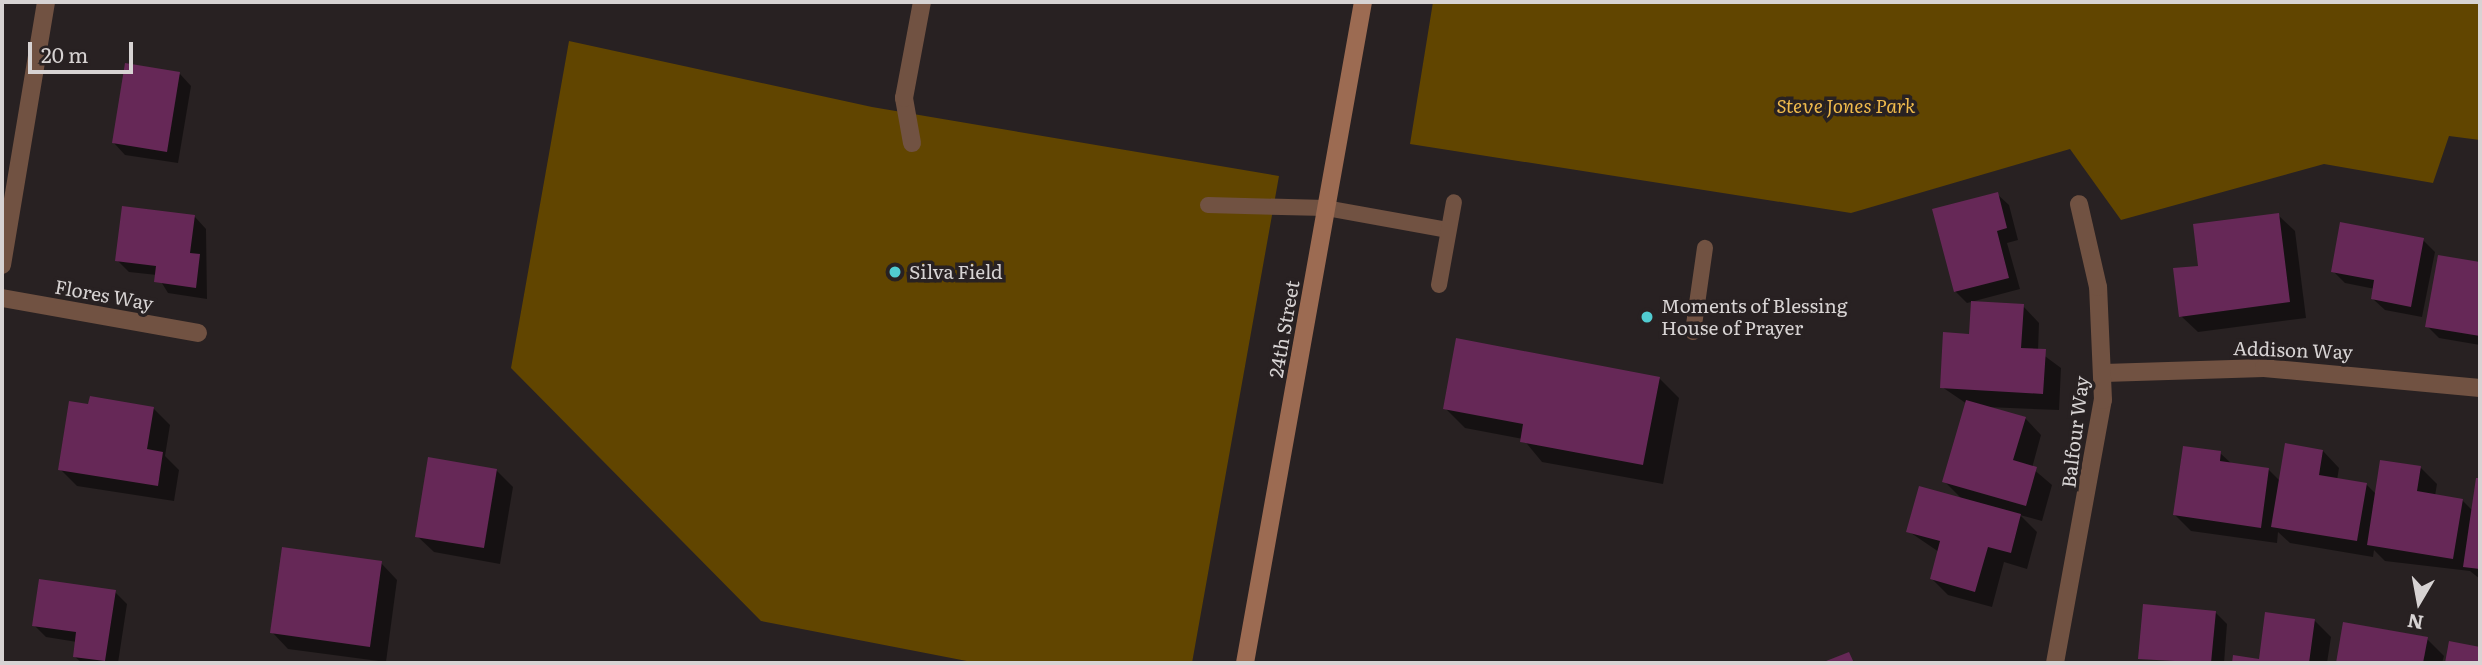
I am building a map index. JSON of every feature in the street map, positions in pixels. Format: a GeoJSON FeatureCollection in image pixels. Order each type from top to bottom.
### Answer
{"type":"FeatureCollection","features":[{"type":"Feature","properties":{"kind":"street"},"geometry":{"type":"LineString","coordinates":[[2,265],[46,2]]}},
{"type":"Feature","properties":{"kind":"street"},"geometry":{"type":"LineString","coordinates":[[912,143],[904,97],[922,2]]}},
{"type":"Feature","properties":{"kind":"street","name":"24th Street"},"geometry":{"type":"LineString","coordinates":[[1245,663],[1363,2]]}},
{"type":"Feature","properties":{"kind":"street","name":"Balfour Way"},"geometry":{"type":"LineString","coordinates":[[2055,663],[2064,592],[2095,472],[2104,373],[2098,287],[2079,204]]}},
{"type":"Feature","properties":{"kind":"street","name":"Flores Way"},"geometry":{"type":"LineString","coordinates":[[2,298],[198,333]]}},
{"type":"Feature","properties":{"kind":"street","name":"Addison Way"},"geometry":{"type":"LineString","coordinates":[[2104,373],[2264,368],[2480,388]]}},
{"type":"Feature","properties":{"kind":"lane"},"geometry":{"type":"LineString","coordinates":[[1439,285],[1454,202]]}},
{"type":"Feature","properties":{"kind":"lane"},"geometry":{"type":"LineString","coordinates":[[1208,205],[1326,208],[1447,230]]}},
{"type":"Feature","properties":{"kind":"lane"},"geometry":{"type":"LineString","coordinates":[[1693,332],[1705,248]]}},
{"type":"Feature","properties":{"kind":"green space","name":"Steve Jones Park"},"geometry":{"type":"Polygon","coordinates":[[[1433,2],[2480,2],[2480,140],[2449,136],[2433,183],[2324,164],[2121,220],[2070,149],[1851,213],[1410,144],[1433,2]]]}},
{"type":"Feature","properties":{"kind":"green space","name":"Silva Field"},"geometry":{"type":"Polygon","coordinates":[[[569,41],[872,107],[1279,176],[1192,663],[977,663],[761,621],[511,368],[569,41]]]}},
{"type":"Feature","properties":{"kind":"building"},"geometry":{"type":"Polygon","coordinates":[[[125,63],[180,72],[167,152],[112,143],[125,63]]]}},
{"type":"Feature","properties":{"kind":"building"},"geometry":{"type":"Polygon","coordinates":[[[1998,192],[2007,228],[1997,231],[2009,278],[1954,292],[1932,209],[1998,192]]]}},
{"type":"Feature","properties":{"kind":"building"},"geometry":{"type":"Polygon","coordinates":[[[122,206],[195,215],[190,253],[200,254],[196,288],[154,282],[156,266],[115,261],[122,206]]]}},
{"type":"Feature","properties":{"kind":"building"},"geometry":{"type":"Polygon","coordinates":[[[2279,213],[2290,302],[2179,317],[2173,268],[2198,266],[2193,224],[2279,213]]]}},
{"type":"Feature","properties":{"kind":"building"},"geometry":{"type":"Polygon","coordinates":[[[2340,222],[2424,238],[2411,307],[2371,299],[2374,280],[2331,272],[2340,222]]]}},
{"type":"Feature","properties":{"kind":"building"},"geometry":{"type":"Polygon","coordinates":[[[2438,255],[2480,262],[2480,336],[2425,327],[2438,255]]]}},
{"type":"Feature","properties":{"kind":"building"},"geometry":{"type":"Polygon","coordinates":[[[1971,301],[2024,304],[2021,348],[2046,349],[2043,394],[1940,388],[1943,332],[1969,334],[1971,301]]]}},
{"type":"Feature","properties":{"kind":"building"},"geometry":{"type":"Polygon","coordinates":[[[1456,338],[1660,377],[1643,465],[1520,442],[1523,424],[1443,409],[1456,338]]]}},
{"type":"Feature","properties":{"kind":"building"},"geometry":{"type":"Polygon","coordinates":[[[90,396],[154,407],[147,449],[163,452],[158,486],[58,470],[69,401],[88,404],[90,396]]]}},
{"type":"Feature","properties":{"kind":"building"},"geometry":{"type":"Polygon","coordinates":[[[1966,400],[2026,417],[2013,460],[2037,467],[2026,506],[1942,482],[1966,400]]]}},
{"type":"Feature","properties":{"kind":"building"},"geometry":{"type":"Polygon","coordinates":[[[2285,443],[2323,450],[2319,475],[2367,483],[2357,541],[2271,527],[2285,443]]]}},
{"type":"Feature","properties":{"kind":"building"},"geometry":{"type":"Polygon","coordinates":[[[2183,446],[2221,451],[2220,461],[2269,468],[2261,528],[2173,515],[2183,446]]]}},
{"type":"Feature","properties":{"kind":"building"},"geometry":{"type":"Polygon","coordinates":[[[428,457],[497,469],[484,548],[415,537],[428,457]]]}},
{"type":"Feature","properties":{"kind":"building"},"geometry":{"type":"Polygon","coordinates":[[[2380,460],[2421,466],[2417,491],[2463,499],[2453,559],[2367,545],[2380,460]]]}},
{"type":"Feature","properties":{"kind":"building"},"geometry":{"type":"Polygon","coordinates":[[[2476,478],[2480,478],[2480,569],[2463,567],[2476,478]]]}},
{"type":"Feature","properties":{"kind":"building"},"geometry":{"type":"Polygon","coordinates":[[[1919,486],[2021,514],[2011,553],[1988,547],[1975,592],[1930,579],[1940,541],[1906,532],[1919,486]]]}},
{"type":"Feature","properties":{"kind":"building"},"geometry":{"type":"Polygon","coordinates":[[[282,547],[382,561],[370,647],[270,633],[282,547]]]}},
{"type":"Feature","properties":{"kind":"building"},"geometry":{"type":"Polygon","coordinates":[[[39,579],[116,590],[105,661],[73,657],[76,632],[32,626],[39,579]]]}},
{"type":"Feature","properties":{"kind":"building"},"geometry":{"type":"Polygon","coordinates":[[[2143,604],[2216,611],[2211,663],[2138,659],[2143,604]]]}},
{"type":"Feature","properties":{"kind":"building"},"geometry":{"type":"Polygon","coordinates":[[[2265,612],[2315,619],[2309,663],[2232,663],[2233,655],[2259,659],[2265,612]]]}},
{"type":"Feature","properties":{"kind":"building"},"geometry":{"type":"Polygon","coordinates":[[[2343,622],[2428,637],[2423,663],[2336,663],[2343,622]]]}},
{"type":"Feature","properties":{"kind":"building"},"geometry":{"type":"Polygon","coordinates":[[[2449,641],[2480,647],[2480,663],[2445,663],[2449,641]]]}},
{"type":"Feature","properties":{"kind":"building"},"geometry":{"type":"Polygon","coordinates":[[[1849,652],[1854,663],[1821,663],[1849,652]]]}},
{"type":"Feature","properties":{"kind":"place","name":"Silva Field"},"geometry":{"type":"Point","coordinates":[895,272]}},
{"type":"Feature","properties":{"kind":"place","name":"Moments of Blessing House of Prayer"},"geometry":{"type":"Point","coordinates":[1647,317]}}]}
